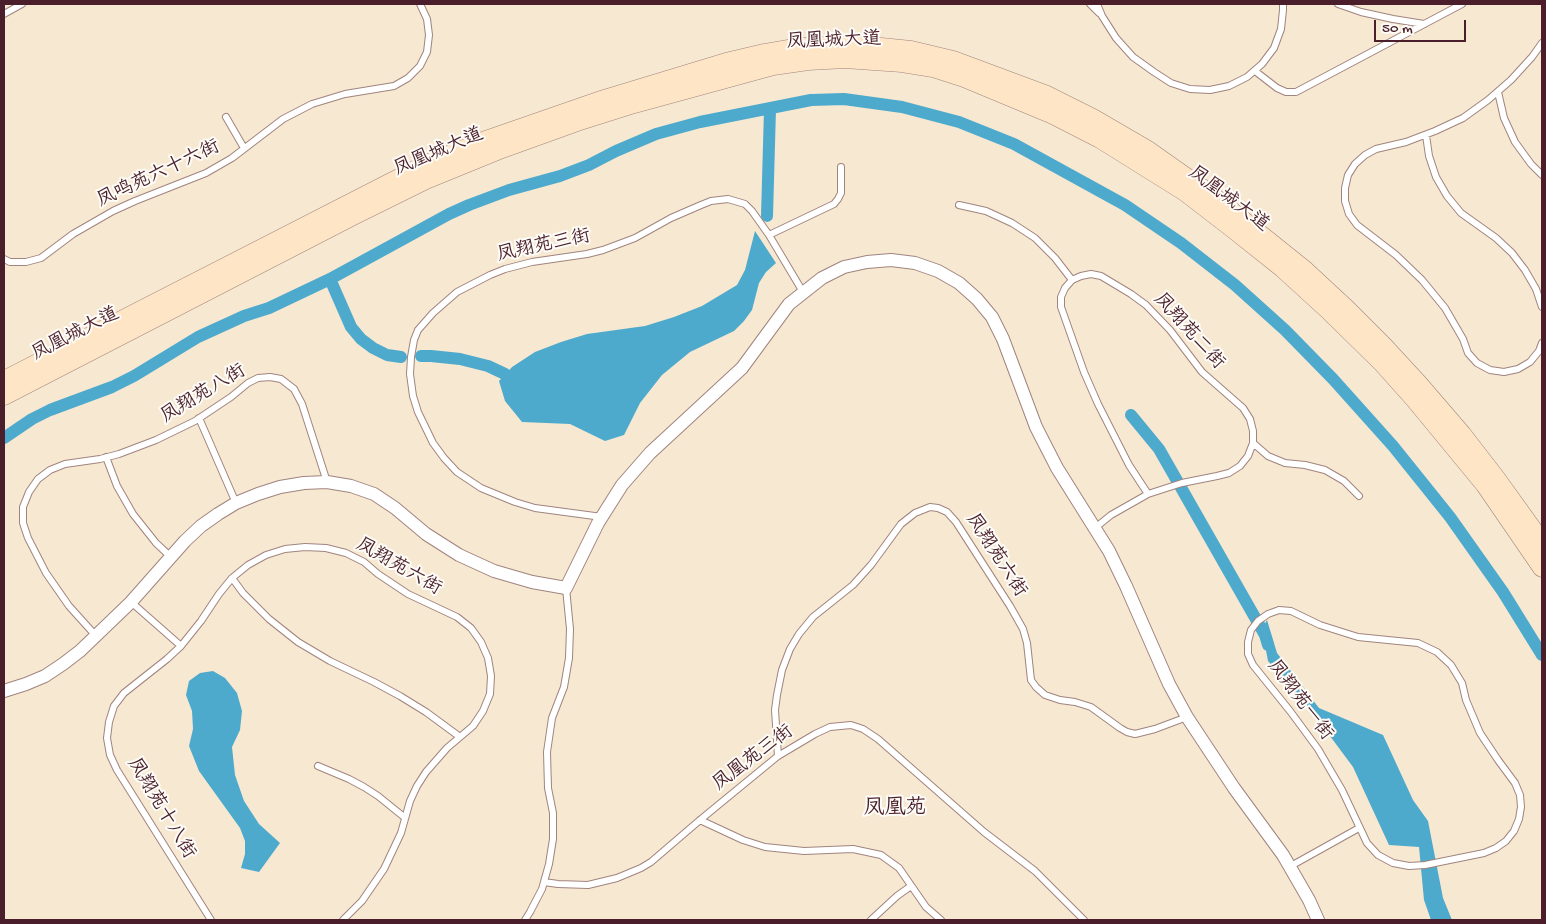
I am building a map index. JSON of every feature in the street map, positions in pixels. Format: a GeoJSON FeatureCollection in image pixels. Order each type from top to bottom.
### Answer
{"type":"FeatureCollection","features":[{"type":"Feature","properties":{"kind":"main road","name":"凤凰城大道"},"geometry":{"type":"LineString","coordinates":[[4,380],[366,194],[433,161],[483,141],[604,98],[726,62],[764,53],[800,47],[829,45],[911,50],[953,60],[1047,95],[1093,118],[1148,150],[1210,193],[1305,270],[1383,345],[1462,434],[1507,492],[1542,542]]}},
{"type":"Feature","properties":{"kind":"main road","name":"凤凰城大道"},"geometry":{"type":"LineString","coordinates":[[4,396],[369,208],[449,169],[502,148],[634,104],[773,66],[808,61],[845,59],[902,63],[933,68],[964,78],[1053,115],[1146,166],[1233,229],[1282,268],[1328,310],[1387,369],[1485,485],[1542,568]]}},
{"type":"Feature","properties":{"kind":"street"},"geometry":{"type":"LineString","coordinates":[[4,691],[45,676],[75,656],[131,602],[185,541],[201,526],[236,503],[280,487],[327,482],[351,486],[374,494],[396,508],[426,534],[459,555],[494,571],[532,582],[566,588],[618,490],[665,438],[742,368],[789,304],[822,278],[844,267],[867,262],[891,260],[915,263],[938,271],[959,283],[977,298],[992,318],[1003,339],[1036,427],[1057,468],[1109,551],[1169,684],[1187,717],[1234,788],[1283,855],[1309,900],[1318,920]]}},
{"type":"Feature","properties":{"kind":"lane"},"geometry":{"type":"LineString","coordinates":[[4,14],[22,4]]}},
{"type":"Feature","properties":{"kind":"lane","name":"凤鸣苑六十六街"},"geometry":{"type":"LineString","coordinates":[[4,259],[10,262],[26,262],[41,258],[73,234],[107,215],[142,198],[206,173],[232,158],[283,119],[312,104],[344,94],[394,86],[408,78],[420,66],[427,52],[429,35],[427,19],[420,4]]}},
{"type":"Feature","properties":{"kind":"lane"},"geometry":{"type":"LineString","coordinates":[[1090,4],[1102,16]]}},
{"type":"Feature","properties":{"kind":"lane"},"geometry":{"type":"LineString","coordinates":[[1097,4],[1116,38],[1133,57],[1171,83],[1190,89],[1210,90],[1229,86],[1247,77],[1262,64],[1274,48],[1281,29],[1283,4]]}},
{"type":"Feature","properties":{"kind":"lane"},"geometry":{"type":"LineString","coordinates":[[1338,4],[1393,20],[1425,24]]}},
{"type":"Feature","properties":{"kind":"lane"},"geometry":{"type":"LineString","coordinates":[[1255,70],[1276,88],[1286,92],[1296,92],[1462,4]]}},
{"type":"Feature","properties":{"kind":"lane"},"geometry":{"type":"LineString","coordinates":[[1542,43],[1532,58],[1512,80],[1463,118],[1426,135],[1376,149],[1365,155],[1355,164],[1348,175],[1345,188],[1346,202],[1350,214],[1357,225],[1396,255],[1422,280],[1445,308],[1463,339],[1468,353],[1477,363],[1490,370],[1504,372],[1518,370],[1530,362],[1539,351],[1542,343]]}},
{"type":"Feature","properties":{"kind":"lane"},"geometry":{"type":"LineString","coordinates":[[1498,92],[1504,118],[1515,142],[1531,164],[1542,175]]}},
{"type":"Feature","properties":{"kind":"lane"},"geometry":{"type":"LineString","coordinates":[[226,117],[244,148]]}},
{"type":"Feature","properties":{"kind":"lane"},"geometry":{"type":"LineString","coordinates":[[1426,135],[1429,156],[1436,177],[1447,196],[1461,213],[1496,238],[1512,253],[1529,276],[1542,307]]}},
{"type":"Feature","properties":{"kind":"lane"},"geometry":{"type":"LineString","coordinates":[[769,236],[834,204],[841,192],[841,166]]}},
{"type":"Feature","properties":{"kind":"lane","name":"凤翔苑三街"},"geometry":{"type":"LineString","coordinates":[[602,517],[535,508],[515,502],[481,488],[466,479],[450,465],[433,443],[425,428],[413,396],[410,374],[414,340],[418,330],[433,313],[457,292],[490,274],[516,265],[587,254],[616,246],[690,209],[711,201],[728,199],[745,204],[752,211],[803,292]]}},
{"type":"Feature","properties":{"kind":"lane"},"geometry":{"type":"LineString","coordinates":[[959,205],[986,211],[1020,228],[1035,238],[1055,258],[1072,280],[1061,297],[1061,307],[1072,340],[1098,404],[1121,450],[1148,494]]}},
{"type":"Feature","properties":{"kind":"lane","name":"凤翔苑二街"},"geometry":{"type":"LineString","coordinates":[[1072,280],[1091,274],[1100,276],[1132,294],[1146,305],[1170,330],[1202,372],[1243,408],[1250,419],[1253,443]]}},
{"type":"Feature","properties":{"kind":"lane","name":"凤翔苑八街"},"geometry":{"type":"LineString","coordinates":[[96,636],[69,606],[46,573],[28,538],[23,523],[23,507],[28,492],[38,479],[50,470],[65,464],[106,457],[156,440],[199,418],[231,397],[248,383],[258,378],[270,377],[281,380],[294,389],[302,404],[327,482]]}},
{"type":"Feature","properties":{"kind":"lane"},"geometry":{"type":"LineString","coordinates":[[199,418],[236,503]]}},
{"type":"Feature","properties":{"kind":"lane"},"geometry":{"type":"LineString","coordinates":[[1095,528],[1117,511],[1148,494],[1178,484],[1229,473],[1240,466],[1248,456],[1253,443],[1268,456],[1286,463],[1325,470],[1344,481],[1359,496]]}},
{"type":"Feature","properties":{"kind":"lane"},"geometry":{"type":"LineString","coordinates":[[106,457],[117,486],[133,514],[150,536],[171,557]]}},
{"type":"Feature","properties":{"kind":"lane","name":"凤翔苑六街"},"geometry":{"type":"LineString","coordinates":[[778,756],[776,695],[782,670],[790,649],[813,617],[853,585],[871,565],[901,524],[915,513],[930,507],[946,512],[956,522],[1010,606],[1023,629],[1027,643],[1031,680],[1045,695],[1091,707],[1120,728],[1135,734],[1187,717]]}},
{"type":"Feature","properties":{"kind":"lane","name":"凤翔苑六街"},"geometry":{"type":"LineString","coordinates":[[181,646],[202,621],[219,594],[232,578],[248,565],[278,551],[305,547],[326,548],[346,553],[364,562],[408,594],[457,617],[471,628],[482,642],[488,658],[491,676],[490,694],[484,711],[473,726],[460,737]]}},
{"type":"Feature","properties":{"kind":"lane"},"geometry":{"type":"LineString","coordinates":[[232,578],[243,593],[269,620],[298,642],[330,661],[400,696],[460,737],[447,748],[426,772],[417,786],[404,817],[401,833],[384,869],[362,901],[343,920]]}},
{"type":"Feature","properties":{"kind":"lane"},"geometry":{"type":"LineString","coordinates":[[524,920],[530,912],[544,882],[553,839],[553,813],[547,770],[549,734],[557,702],[564,687],[569,658],[570,629],[566,588]]}},
{"type":"Feature","properties":{"kind":"lane"},"geometry":{"type":"LineString","coordinates":[[131,602],[181,646]]}},
{"type":"Feature","properties":{"kind":"lane","name":"凤翔苑一街"},"geometry":{"type":"LineString","coordinates":[[1279,610],[1291,611],[1320,625],[1358,637],[1418,643],[1436,652],[1452,665],[1462,683],[1480,733],[1515,783],[1520,795],[1519,820],[1514,831],[1506,841],[1496,848],[1484,852],[1429,864],[1409,866],[1393,862],[1378,854],[1367,843],[1359,828],[1342,790],[1318,749],[1252,665],[1248,654],[1251,630],[1257,622],[1268,614],[1279,610]]}},
{"type":"Feature","properties":{"kind":"lane","name":"凤翔苑十八街"},"geometry":{"type":"LineString","coordinates":[[181,646],[167,660],[124,693],[114,706],[109,722],[108,738],[110,755],[117,770],[211,920]]}},
{"type":"Feature","properties":{"kind":"lane","name":"凤凰苑三街"},"geometry":{"type":"LineString","coordinates":[[544,882],[566,885],[588,884],[603,882],[629,874],[651,862],[778,756],[830,727],[851,725],[863,729],[878,739],[984,832],[1035,870],[1084,920]]}},
{"type":"Feature","properties":{"kind":"lane"},"geometry":{"type":"LineString","coordinates":[[318,766],[364,787],[404,817]]}},
{"type":"Feature","properties":{"kind":"lane"},"geometry":{"type":"LineString","coordinates":[[700,820],[743,840],[765,847],[804,852],[853,848],[881,855],[899,868],[926,907],[941,920]]}},
{"type":"Feature","properties":{"kind":"lane"},"geometry":{"type":"LineString","coordinates":[[1289,867],[1359,828]]}},
{"type":"Feature","properties":{"kind":"lane"},"geometry":{"type":"LineString","coordinates":[[871,920],[911,886]]}},
{"type":"Feature","properties":{"kind":"water"},"geometry":{"type":"Polygon","coordinates":[[[755,231],[776,263],[766,272],[759,283],[752,310],[734,331],[690,352],[662,375],[640,403],[624,435],[605,441],[570,424],[522,422],[505,401],[499,381],[512,367],[535,352],[587,334],[645,326],[674,317],[702,306],[737,285],[745,270],[755,231]]]}},
{"type":"Feature","properties":{"kind":"water"},"geometry":{"type":"Polygon","coordinates":[[[1267,620],[1277,653],[1319,708],[1383,735],[1413,800],[1428,821],[1443,898],[1452,920],[1431,920],[1424,900],[1419,847],[1389,845],[1353,767],[1327,732],[1268,661],[1262,629],[1267,620]]]}},
{"type":"Feature","properties":{"kind":"water"},"geometry":{"type":"Polygon","coordinates":[[[213,671],[225,678],[237,693],[242,711],[240,730],[232,747],[235,775],[244,801],[259,824],[280,843],[259,872],[241,868],[245,854],[245,841],[240,828],[199,771],[189,746],[193,729],[192,711],[186,695],[189,681],[200,673],[213,671]]]}},
{"type":"Feature","properties":{"kind":"waterway"},"geometry":{"type":"LineString","coordinates":[[4,438],[32,419],[50,410],[112,387],[134,376],[198,337],[244,316],[269,308],[330,279],[449,214],[509,190],[560,176],[589,165],[656,134],[700,122],[811,100],[844,99],[902,107],[959,122],[1014,144],[1125,205],[1181,243],[1235,285],[1285,330],[1333,379],[1393,446],[1450,517],[1503,592],[1542,655]]}},
{"type":"Feature","properties":{"kind":"waterway"},"geometry":{"type":"LineString","coordinates":[[767,216],[770,109]]}},
{"type":"Feature","properties":{"kind":"waterway"},"geometry":{"type":"LineString","coordinates":[[330,279],[351,327],[361,339],[387,355],[401,357]]}},
{"type":"Feature","properties":{"kind":"waterway"},"geometry":{"type":"LineString","coordinates":[[421,356],[460,359],[488,366],[505,374]]}},
{"type":"Feature","properties":{"kind":"waterway"},"geometry":{"type":"LineString","coordinates":[[1131,415],[1159,449],[1265,635],[1268,645]]}},
{"type":"Feature","properties":{"kind":"district","name":"凤凰苑"},"geometry":{"type":"Point","coordinates":[895,810]}}]}
